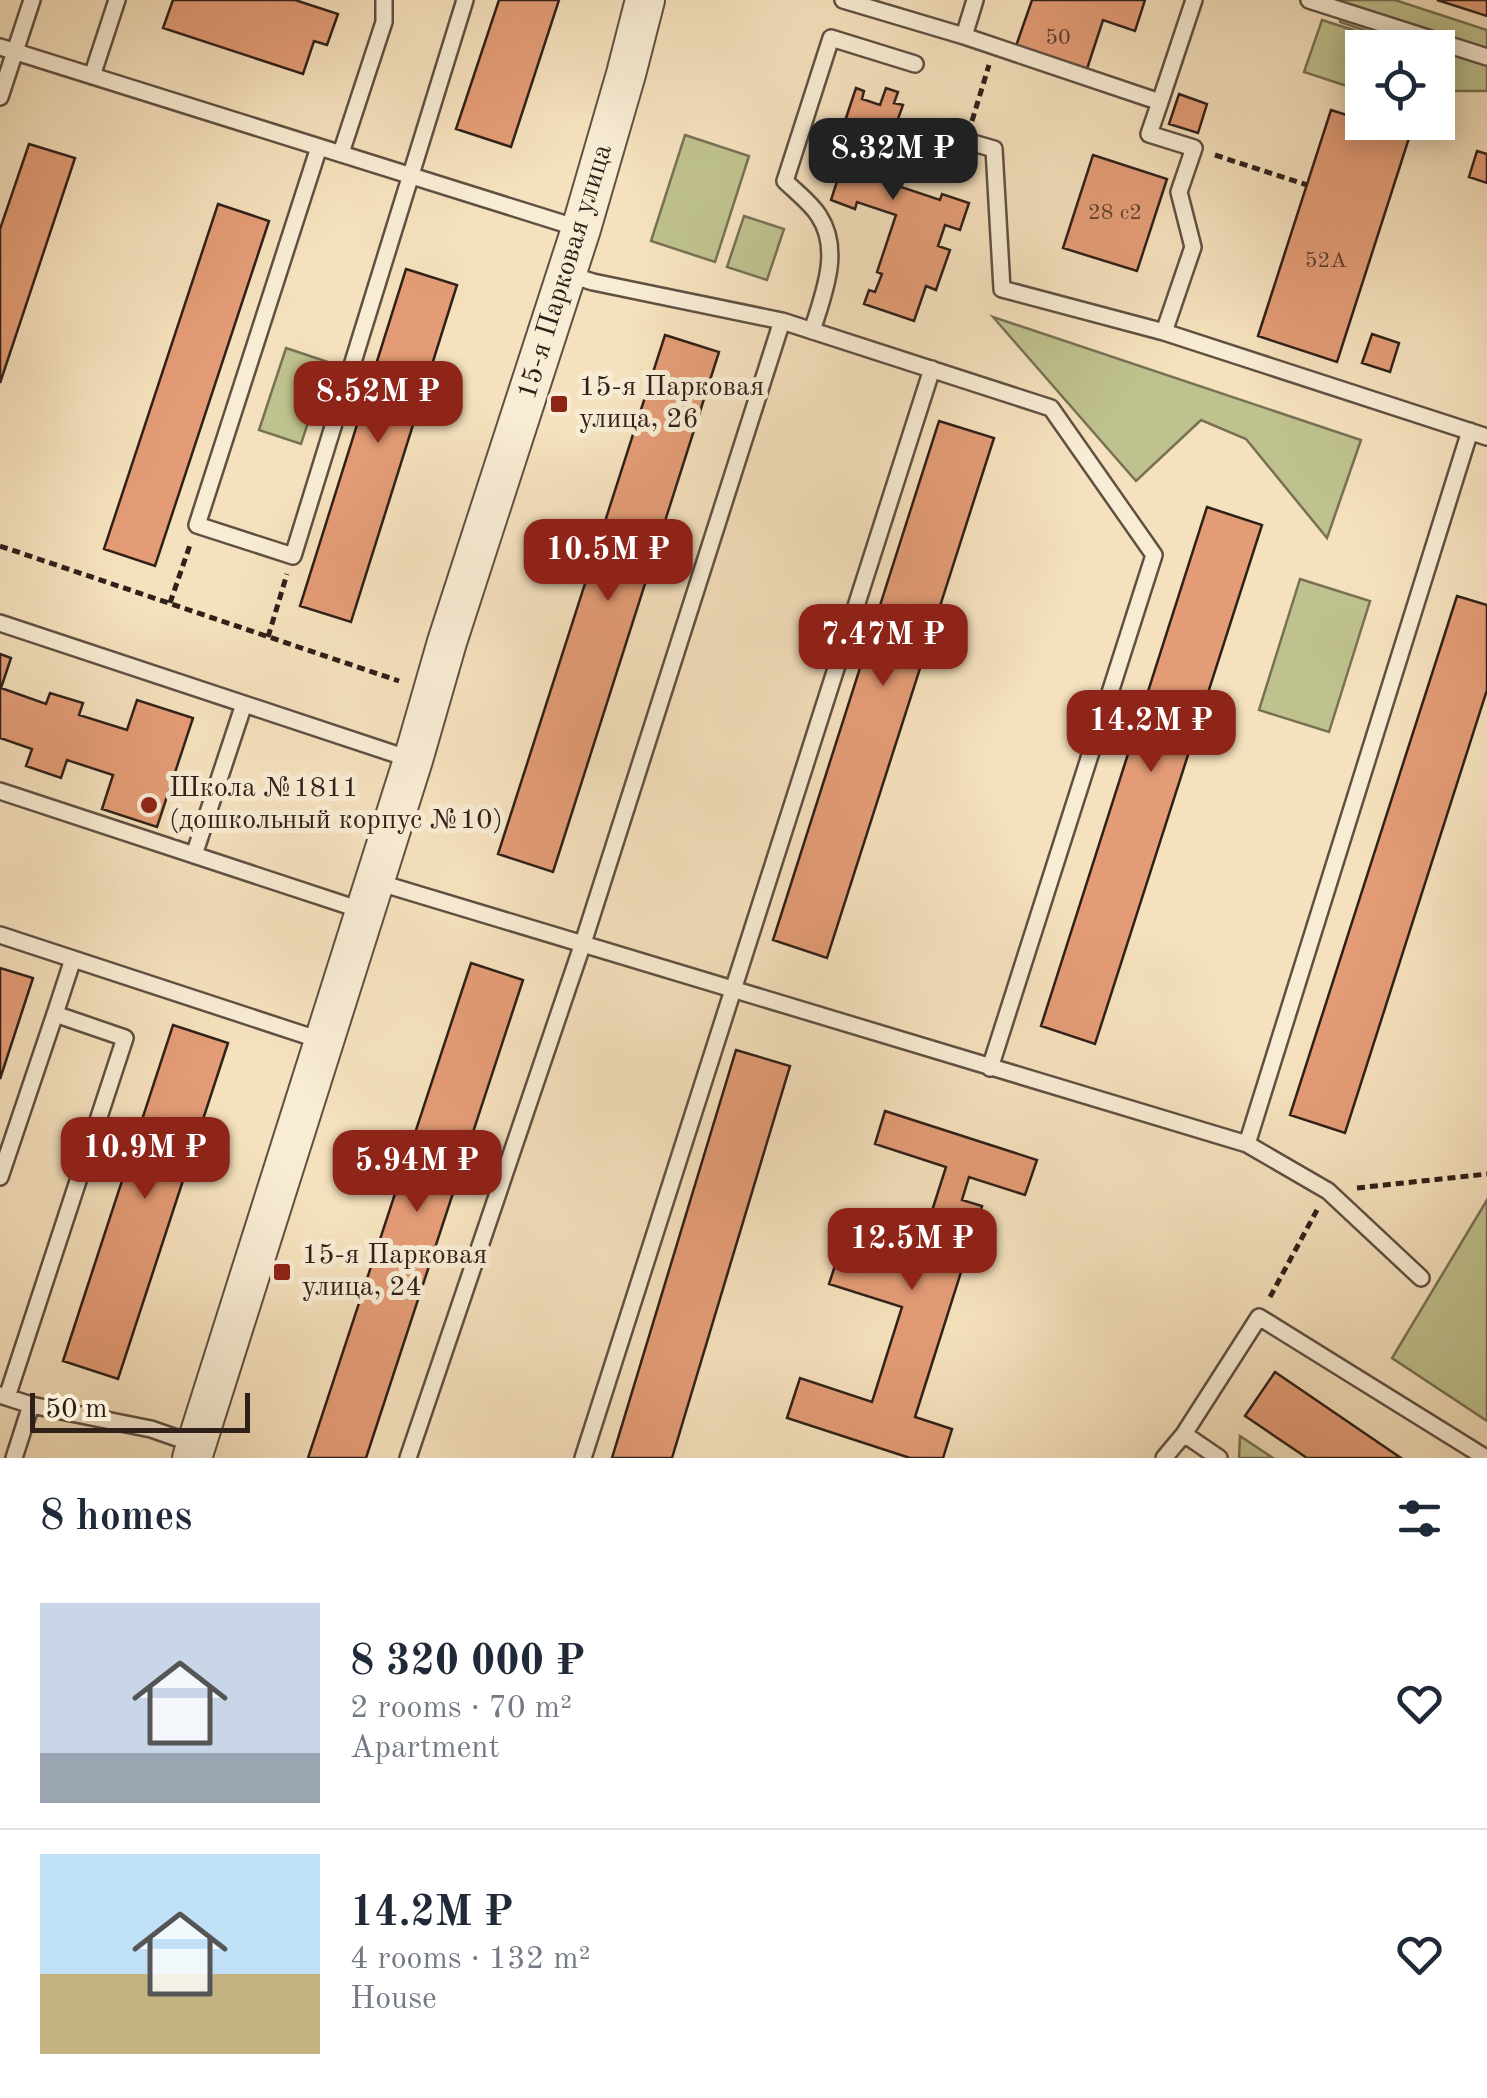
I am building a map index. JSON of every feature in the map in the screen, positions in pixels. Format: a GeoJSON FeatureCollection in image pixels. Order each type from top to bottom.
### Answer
{"type":"FeatureCollection","features":[{"type":"Feature","properties":{"kind":"street","name":"15-я Парковая улица"},"geometry":{"type":"LineString","coordinates":[[194,1451],[580,229],[645,0]]}},
{"type":"Feature","properties":{"kind":"lane"},"geometry":{"type":"LineString","coordinates":[[0,97],[7,49],[32,0]]}},
{"type":"Feature","properties":{"kind":"lane"},"geometry":{"type":"LineString","coordinates":[[92,76],[116,0]]}},
{"type":"Feature","properties":{"kind":"lane"},"geometry":{"type":"LineString","coordinates":[[341,153],[384,22],[384,0]]}},
{"type":"Feature","properties":{"kind":"lane"},"geometry":{"type":"LineString","coordinates":[[319,147],[197,526],[293,556],[465,0]]}},
{"type":"Feature","properties":{"kind":"lane"},"geometry":{"type":"LineString","coordinates":[[843,0],[1160,102]]}},
{"type":"Feature","properties":{"kind":"lane"},"geometry":{"type":"LineString","coordinates":[[964,36],[975,0]]}},
{"type":"Feature","properties":{"kind":"lane"},"geometry":{"type":"LineString","coordinates":[[1164,332],[1193,247],[1180,192],[1194,148],[1149,134],[1194,0]]}},
{"type":"Feature","properties":{"kind":"lane"},"geometry":{"type":"LineString","coordinates":[[1310,0],[1487,57]]}},
{"type":"Feature","properties":{"kind":"lane"},"geometry":{"type":"LineString","coordinates":[[812,331],[826,286],[831,250],[819,216],[785,181],[831,38],[915,64]]}},
{"type":"Feature","properties":{"kind":"lane"},"geometry":{"type":"LineString","coordinates":[[7,49],[580,229]]}},
{"type":"Feature","properties":{"kind":"lane"},"geometry":{"type":"LineString","coordinates":[[966,141],[994,150],[1002,288],[1164,332],[1487,436]]}},
{"type":"Feature","properties":{"kind":"lane"},"geometry":{"type":"LineString","coordinates":[[566,274],[782,321],[1051,408],[1154,554],[990,1068]]}},
{"type":"Feature","properties":{"kind":"lane"},"geometry":{"type":"LineString","coordinates":[[408,1458],[583,943],[782,321]]}},
{"type":"Feature","properties":{"kind":"lane"},"geometry":{"type":"LineString","coordinates":[[583,1458],[932,369]]}},
{"type":"Feature","properties":{"kind":"lane"},"geometry":{"type":"LineString","coordinates":[[1247,1144],[1470,431]]}},
{"type":"Feature","properties":{"kind":"lane"},"geometry":{"type":"LineString","coordinates":[[0,623],[413,760]]}},
{"type":"Feature","properties":{"kind":"lane"},"geometry":{"type":"LineString","coordinates":[[194,855],[244,704]]}},
{"type":"Feature","properties":{"kind":"lane"},"geometry":{"type":"LineString","coordinates":[[0,790],[194,855],[583,943],[1247,1144],[1328,1191],[1422,1278]]}},
{"type":"Feature","properties":{"kind":"lane"},"geometry":{"type":"LineString","coordinates":[[0,934],[323,1041]]}},
{"type":"Feature","properties":{"kind":"lane"},"geometry":{"type":"LineString","coordinates":[[0,1177],[74,959]]}},
{"type":"Feature","properties":{"kind":"lane"},"geometry":{"type":"LineString","coordinates":[[55,1014],[125,1038],[4,1396],[151,1429],[194,1451]]}},
{"type":"Feature","properties":{"kind":"lane"},"geometry":{"type":"LineString","coordinates":[[1164,1458],[1184,1434],[1260,1317],[1486,1458]]}},
{"type":"Feature","properties":{"kind":"lane"},"geometry":{"type":"LineString","coordinates":[[14,1458],[31,1405]]}},
{"type":"Feature","properties":{"kind":"lane"},"geometry":{"type":"LineString","coordinates":[[1184,1434],[1220,1458]]}},
{"type":"Feature","properties":{"kind":"path"},"geometry":{"type":"LineString","coordinates":[[966,141],[994,47]]}},
{"type":"Feature","properties":{"kind":"path"},"geometry":{"type":"LineString","coordinates":[[1194,148],[1307,185]]}},
{"type":"Feature","properties":{"kind":"path"},"geometry":{"type":"LineString","coordinates":[[170,604],[197,526]]}},
{"type":"Feature","properties":{"kind":"path"},"geometry":{"type":"LineString","coordinates":[[0,546],[399,681]]}},
{"type":"Feature","properties":{"kind":"path"},"geometry":{"type":"LineString","coordinates":[[268,637],[293,556]]}},
{"type":"Feature","properties":{"kind":"path"},"geometry":{"type":"LineString","coordinates":[[1260,1317],[1328,1191],[1487,1174]]}},
{"type":"Feature","properties":{"kind":"green space"},"geometry":{"type":"Polygon","coordinates":[[[1333,0],[1395,0],[1487,30],[1487,91],[1455,91],[1455,30],[1363,30],[1340,22],[1344,4],[1333,0]]]}},
{"type":"Feature","properties":{"kind":"green space"},"geometry":{"type":"Polygon","coordinates":[[[1322,20],[1353,30],[1345,30],[1345,85],[1304,72],[1322,20]]]}},
{"type":"Feature","properties":{"kind":"green space"},"geometry":{"type":"Polygon","coordinates":[[[685,135],[749,156],[715,262],[651,241],[685,135]]]}},
{"type":"Feature","properties":{"kind":"green space"},"geometry":{"type":"Polygon","coordinates":[[[744,216],[784,229],[767,280],[727,267],[744,216]]]}},
{"type":"Feature","properties":{"kind":"green space"},"geometry":{"type":"Polygon","coordinates":[[[993,317],[1361,440],[1327,538],[1246,439],[1201,420],[1136,481],[993,317]]]}},
{"type":"Feature","properties":{"kind":"green space"},"geometry":{"type":"Polygon","coordinates":[[[286,348],[328,362],[301,444],[259,430],[286,348]]]}},
{"type":"Feature","properties":{"kind":"green space"},"geometry":{"type":"Polygon","coordinates":[[[1300,579],[1370,601],[1329,732],[1259,710],[1300,579]]]}},
{"type":"Feature","properties":{"kind":"green space"},"geometry":{"type":"Polygon","coordinates":[[[1487,1200],[1487,1421],[1392,1358],[1487,1200]]]}},
{"type":"Feature","properties":{"kind":"green space"},"geometry":{"type":"Polygon","coordinates":[[[1240,1436],[1273,1458],[1239,1458],[1240,1436]]]}},
{"type":"Feature","properties":{"kind":"building"},"geometry":{"type":"Polygon","coordinates":[[[173,0],[295,0],[338,14],[327,45],[314,41],[303,74],[163,28],[173,0]]]}},
{"type":"Feature","properties":{"kind":"building"},"geometry":{"type":"Polygon","coordinates":[[[499,0],[559,0],[511,147],[456,129],[499,0]]]}},
{"type":"Feature","properties":{"kind":"building"},"geometry":{"type":"Polygon","coordinates":[[[1032,0],[1145,0],[1135,31],[1103,20],[1087,69],[1016,46],[1032,0]]]}},
{"type":"Feature","properties":{"kind":"building"},"geometry":{"type":"Polygon","coordinates":[[[1437,0],[1487,0],[1487,16],[1437,0]]]}},
{"type":"Feature","properties":{"kind":"building"},"geometry":{"type":"Polygon","coordinates":[[[856,88],[864,91],[862,99],[880,105],[886,88],[898,92],[894,103],[903,105],[898,119],[911,123],[906,139],[921,144],[916,161],[904,157],[899,172],[887,168],[883,181],[940,200],[942,194],[969,203],[960,230],[945,225],[938,246],[950,250],[936,290],[926,286],[914,321],[864,304],[869,290],[875,292],[882,274],[877,272],[896,215],[857,202],[855,209],[831,200],[840,172],[829,169],[856,88]]]}},
{"type":"Feature","properties":{"kind":"building"},"geometry":{"type":"Polygon","coordinates":[[[1179,94],[1207,104],[1198,133],[1169,124],[1179,94]]]}},
{"type":"Feature","properties":{"kind":"building"},"geometry":{"type":"Polygon","coordinates":[[[1331,110],[1345,115],[1345,140],[1408,140],[1337,362],[1258,336],[1331,110]]]}},
{"type":"Feature","properties":{"kind":"building"},"geometry":{"type":"Polygon","coordinates":[[[29,144],[75,158],[0,383],[0,229],[29,144]]]}},
{"type":"Feature","properties":{"kind":"building"},"geometry":{"type":"Polygon","coordinates":[[[1477,151],[1487,154],[1487,183],[1469,177],[1477,151]]]}},
{"type":"Feature","properties":{"kind":"building"},"geometry":{"type":"Polygon","coordinates":[[[1093,155],[1167,179],[1137,271],[1063,248],[1093,155]]]}},
{"type":"Feature","properties":{"kind":"building"},"geometry":{"type":"Polygon","coordinates":[[[218,204],[269,221],[155,566],[104,549],[218,204]]]}},
{"type":"Feature","properties":{"kind":"building"},"geometry":{"type":"Polygon","coordinates":[[[406,269],[457,285],[351,622],[300,606],[406,269]]]}},
{"type":"Feature","properties":{"kind":"building"},"geometry":{"type":"Polygon","coordinates":[[[1372,334],[1399,343],[1390,372],[1362,363],[1372,334]]]}},
{"type":"Feature","properties":{"kind":"building"},"geometry":{"type":"Polygon","coordinates":[[[665,335],[719,352],[553,872],[498,854],[665,335]]]}},
{"type":"Feature","properties":{"kind":"building"},"geometry":{"type":"Polygon","coordinates":[[[939,421],[994,438],[827,958],[773,940],[939,421]]]}},
{"type":"Feature","properties":{"kind":"building"},"geometry":{"type":"Polygon","coordinates":[[[1207,507],[1262,525],[1095,1044],[1041,1026],[1207,507]]]}},
{"type":"Feature","properties":{"kind":"building"},"geometry":{"type":"Polygon","coordinates":[[[1457,596],[1487,605],[1487,690],[1345,1133],[1290,1115],[1457,596]]]}},
{"type":"Feature","properties":{"kind":"building"},"geometry":{"type":"Polygon","coordinates":[[[0,654],[11,658],[1,688],[46,704],[50,693],[83,703],[79,715],[127,730],[137,700],[193,718],[157,827],[102,809],[113,775],[67,760],[61,778],[26,766],[32,749],[0,738],[0,654]]]}},
{"type":"Feature","properties":{"kind":"building"},"geometry":{"type":"Polygon","coordinates":[[[471,963],[523,980],[366,1458],[308,1458],[471,963]]]}},
{"type":"Feature","properties":{"kind":"building"},"geometry":{"type":"Polygon","coordinates":[[[0,968],[33,978],[0,1079],[0,968]]]}},
{"type":"Feature","properties":{"kind":"building"},"geometry":{"type":"Polygon","coordinates":[[[173,1025],[228,1043],[118,1379],[63,1361],[173,1025]]]}},
{"type":"Feature","properties":{"kind":"building"},"geometry":{"type":"Polygon","coordinates":[[[736,1050],[790,1066],[672,1458],[612,1458],[736,1050]]]}},
{"type":"Feature","properties":{"kind":"building"},"geometry":{"type":"Polygon","coordinates":[[[885,1111],[1037,1160],[1025,1195],[969,1177],[962,1200],[982,1206],[915,1417],[952,1429],[943,1458],[910,1458],[787,1418],[800,1378],[872,1402],[902,1307],[829,1284],[844,1238],[916,1261],[946,1167],[875,1144],[885,1111]]]}},
{"type":"Feature","properties":{"kind":"building"},"geometry":{"type":"Polygon","coordinates":[[[1275,1372],[1401,1458],[1307,1458],[1245,1416],[1275,1372]]]}},
{"type":"Feature","properties":{"kind":"place","name":"15-я Парковая улица, 26"},"geometry":{"type":"Point","coordinates":[559,404]}},
{"type":"Feature","properties":{"kind":"place","name":"Школа №1811 (дошкольный корпус №10)"},"geometry":{"type":"Point","coordinates":[149,805]}},
{"type":"Feature","properties":{"kind":"place","name":"15-я Парковая улица, 24"},"geometry":{"type":"Point","coordinates":[282,1272]}}]}
